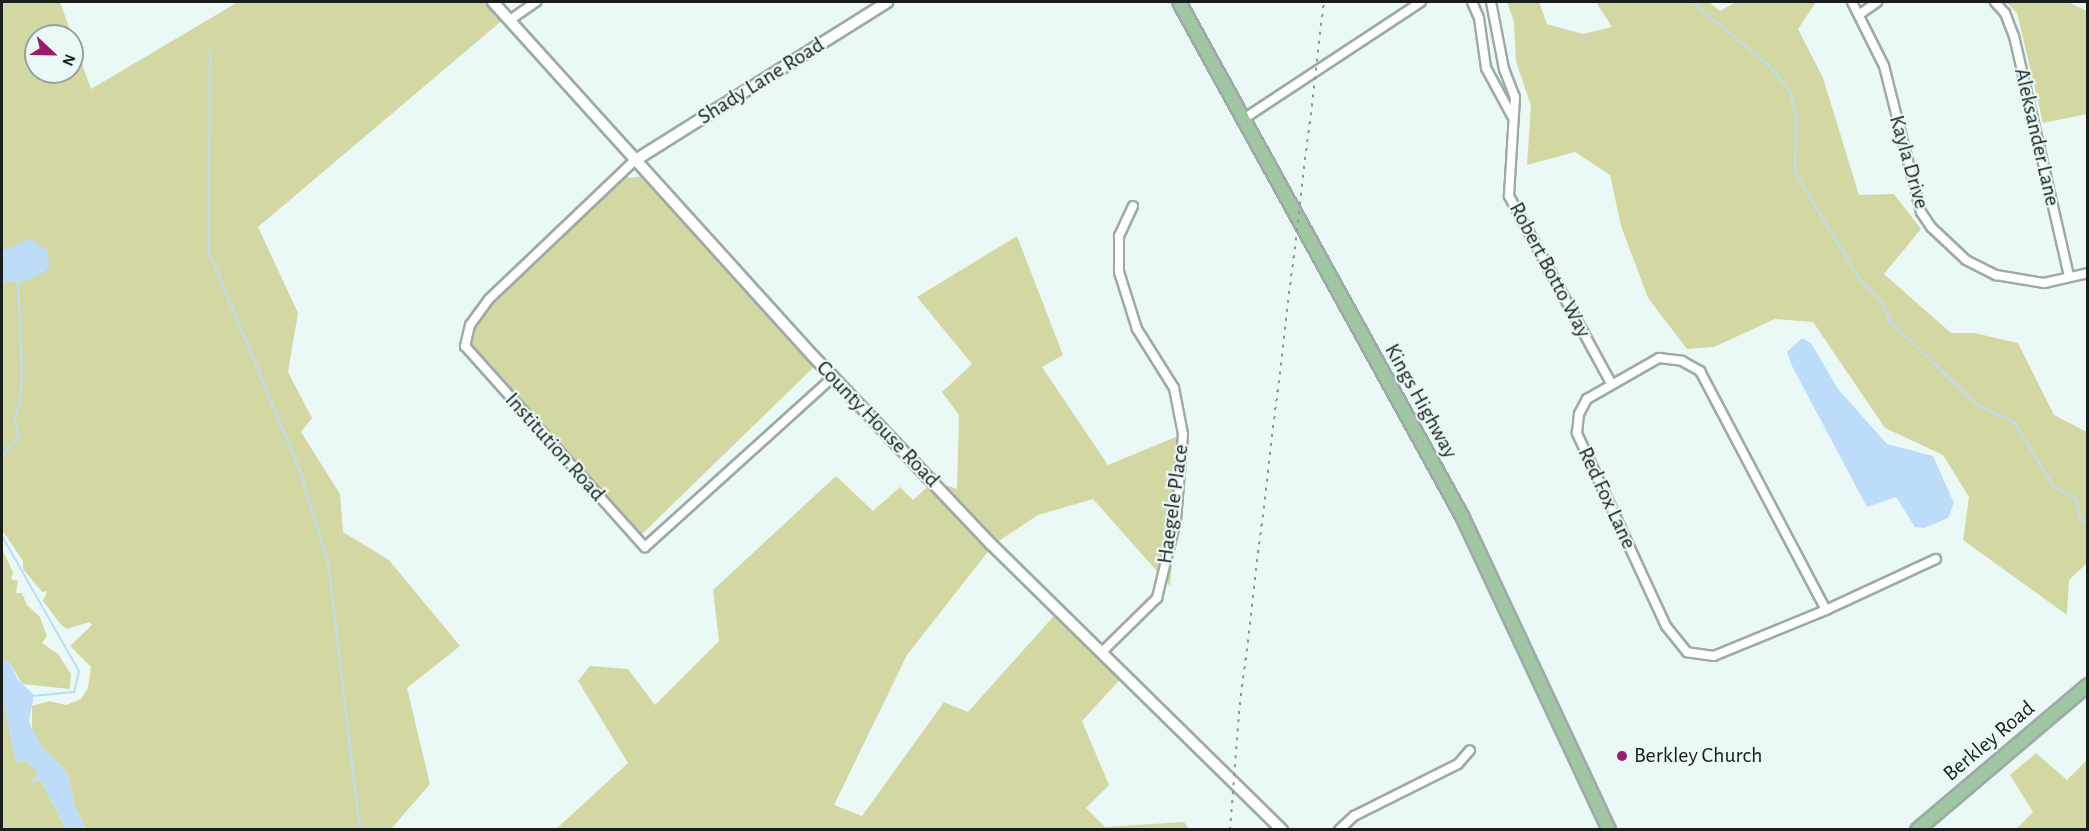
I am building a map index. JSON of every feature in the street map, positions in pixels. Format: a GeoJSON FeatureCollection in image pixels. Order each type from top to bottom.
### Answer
{"type":"FeatureCollection","features":[{"type":"Feature","properties":{"kind":"main road","name":"Kings Highway"},"geometry":{"type":"LineString","coordinates":[[1179,2],[1462,516],[1609,830]]}},
{"type":"Feature","properties":{"kind":"main road","name":"Berkley Road"},"geometry":{"type":"LineString","coordinates":[[1917,830],[2088,685]]}},
{"type":"Feature","properties":{"kind":"street","name":"County House Road"},"geometry":{"type":"LineString","coordinates":[[493,2],[634,161],[991,544],[1282,830]]}},
{"type":"Feature","properties":{"kind":"street"},"geometry":{"type":"LineString","coordinates":[[510,20],[536,2]]}},
{"type":"Feature","properties":{"kind":"street","name":"Shady Lane Road"},"geometry":{"type":"LineString","coordinates":[[634,161],[887,2]]}},
{"type":"Feature","properties":{"kind":"street"},"geometry":{"type":"LineString","coordinates":[[1242,120],[1420,2]]}},
{"type":"Feature","properties":{"kind":"street"},"geometry":{"type":"LineString","coordinates":[[1472,2],[1479,18],[1486,68],[1512,116]]}},
{"type":"Feature","properties":{"kind":"street","name":"Robert Botto Way"},"geometry":{"type":"LineString","coordinates":[[1491,2],[1504,69],[1515,96],[1509,196],[1611,383]]}},
{"type":"Feature","properties":{"kind":"street","name":"Kayla Drive"},"geometry":{"type":"LineString","coordinates":[[1852,2],[1884,66],[1921,212],[1931,227],[1966,260],[1996,275],[2044,283],[2088,273]]}},
{"type":"Feature","properties":{"kind":"street"},"geometry":{"type":"LineString","coordinates":[[1860,14],[1877,2]]}},
{"type":"Feature","properties":{"kind":"street","name":"Aleksander Lane"},"geometry":{"type":"LineString","coordinates":[[1995,2],[2005,13],[2014,36],[2069,277]]}},
{"type":"Feature","properties":{"kind":"street","name":"Institution Road"},"geometry":{"type":"LineString","coordinates":[[634,161],[489,299],[470,325],[465,346],[645,547],[833,377]]}},
{"type":"Feature","properties":{"kind":"street","name":"Haegele Place"},"geometry":{"type":"LineString","coordinates":[[1102,651],[1158,598],[1176,520],[1183,434],[1174,388],[1137,329],[1119,272],[1119,236],[1133,206]]}},
{"type":"Feature","properties":{"kind":"street","name":"Red Fox Lane"},"geometry":{"type":"LineString","coordinates":[[1826,610],[1700,371],[1682,360],[1659,358],[1611,383],[1587,399],[1579,414],[1577,433],[1679,647],[1714,656],[1826,610],[1935,558]]}},
{"type":"Feature","properties":{"kind":"street"},"geometry":{"type":"LineString","coordinates":[[1339,830],[1354,816],[1458,764],[1470,750]]}},
{"type":"Feature","properties":{"kind":"green space"},"geometry":{"type":"Polygon","coordinates":[[[2,2],[60,2],[68,24],[24,24],[24,84],[84,84],[84,69],[91,89],[238,2],[490,2],[505,18],[258,227],[298,313],[288,372],[312,418],[301,432],[340,494],[343,532],[389,560],[460,646],[407,688],[430,784],[391,829],[86,829],[75,807],[67,772],[42,748],[32,729],[32,706],[49,701],[66,705],[81,699],[88,688],[91,667],[70,646],[92,625],[90,622],[67,629],[61,625],[43,601],[47,591],[42,592],[23,569],[23,561],[2,530],[2,2]]]}},
{"type":"Feature","properties":{"kind":"green space"},"geometry":{"type":"Polygon","coordinates":[[[1507,2],[1539,2],[1547,24],[1583,34],[1612,27],[1596,2],[1709,2],[1720,11],[1736,2],[1816,2],[1798,29],[1823,78],[1859,195],[1894,194],[1921,229],[1884,274],[1951,333],[1974,333],[2018,343],[2054,415],[2087,432],[2087,563],[2069,580],[2067,615],[1963,540],[1969,497],[1943,455],[1885,428],[1813,322],[1775,319],[1714,347],[1687,349],[1648,298],[1621,226],[1610,175],[1575,152],[1527,165],[1531,106],[1516,61],[1514,22],[1507,2]]]}},
{"type":"Feature","properties":{"kind":"green space"},"geometry":{"type":"Polygon","coordinates":[[[2006,2],[2068,2],[2087,11],[2087,114],[2043,123],[2017,13],[2006,2]]]}},
{"type":"Feature","properties":{"kind":"green space"},"geometry":{"type":"Polygon","coordinates":[[[626,174],[629,178],[646,176],[819,362],[641,535],[468,341],[494,298],[626,174]]]}},
{"type":"Feature","properties":{"kind":"green space"},"geometry":{"type":"Polygon","coordinates":[[[1017,236],[1063,355],[1042,367],[1108,465],[1183,434],[1170,586],[1093,499],[1038,515],[994,544],[907,655],[834,805],[862,816],[944,702],[968,712],[1061,608],[1125,674],[1082,721],[1109,785],[1086,808],[1105,827],[1184,822],[1189,829],[555,830],[628,763],[578,681],[590,666],[628,669],[655,705],[719,641],[713,590],[836,476],[873,511],[900,487],[913,500],[934,481],[957,489],[959,415],[942,392],[972,364],[917,297],[1017,236]]]}},
{"type":"Feature","properties":{"kind":"green space"},"geometry":{"type":"Polygon","coordinates":[[[2,549],[13,572],[11,579],[18,581],[16,593],[22,593],[27,605],[40,617],[47,636],[42,643],[58,654],[71,674],[70,689],[22,684],[11,664],[2,658],[2,549]]]}},
{"type":"Feature","properties":{"kind":"green space"},"geometry":{"type":"Polygon","coordinates":[[[2,693],[16,762],[27,761],[38,773],[31,782],[41,780],[66,829],[2,829],[2,693]]]}},
{"type":"Feature","properties":{"kind":"green space"},"geometry":{"type":"Polygon","coordinates":[[[2036,753],[2067,780],[2087,760],[2087,829],[2016,829],[2033,812],[2010,775],[2036,753]]]}},
{"type":"Feature","properties":{"kind":"water"},"geometry":{"type":"Polygon","coordinates":[[[30,239],[48,251],[49,266],[45,272],[26,281],[2,282],[2,251],[30,239]]]}},
{"type":"Feature","properties":{"kind":"water"},"geometry":{"type":"Polygon","coordinates":[[[1802,338],[1811,343],[1838,389],[1887,444],[1933,456],[1954,503],[1948,518],[1924,528],[1915,527],[1896,497],[1867,507],[1792,366],[1787,352],[1802,338]]]}},
{"type":"Feature","properties":{"kind":"water"},"geometry":{"type":"Polygon","coordinates":[[[2,658],[11,664],[18,680],[34,695],[29,721],[32,729],[43,748],[67,772],[75,807],[86,829],[66,829],[41,780],[31,782],[38,773],[27,761],[16,762],[2,693],[2,658]]]}},
{"type":"Feature","properties":{"kind":"waterway"},"geometry":{"type":"LineString","coordinates":[[1692,2],[1767,64],[1789,89],[1796,114],[1795,172],[1858,277],[1883,304],[1889,320],[1977,405],[2014,422],[2054,487],[2077,500],[2080,518],[2088,524]]}},
{"type":"Feature","properties":{"kind":"waterway"},"geometry":{"type":"LineString","coordinates":[[210,51],[209,252],[300,471],[328,562],[360,830]]}},
{"type":"Feature","properties":{"kind":"waterway"},"geometry":{"type":"LineString","coordinates":[[2,457],[19,437],[14,420],[20,402],[22,370],[18,281]]}},
{"type":"Feature","properties":{"kind":"waterway"},"geometry":{"type":"LineString","coordinates":[[2,536],[79,671],[74,692],[32,696]]}},
{"type":"Feature","properties":{"kind":"railway"},"geometry":{"type":"LineString","coordinates":[[1230,830],[1239,714],[1324,2]]}},
{"type":"Feature","properties":{"kind":"place","name":"Berkley Church"},"geometry":{"type":"Point","coordinates":[1622,756]}}]}
